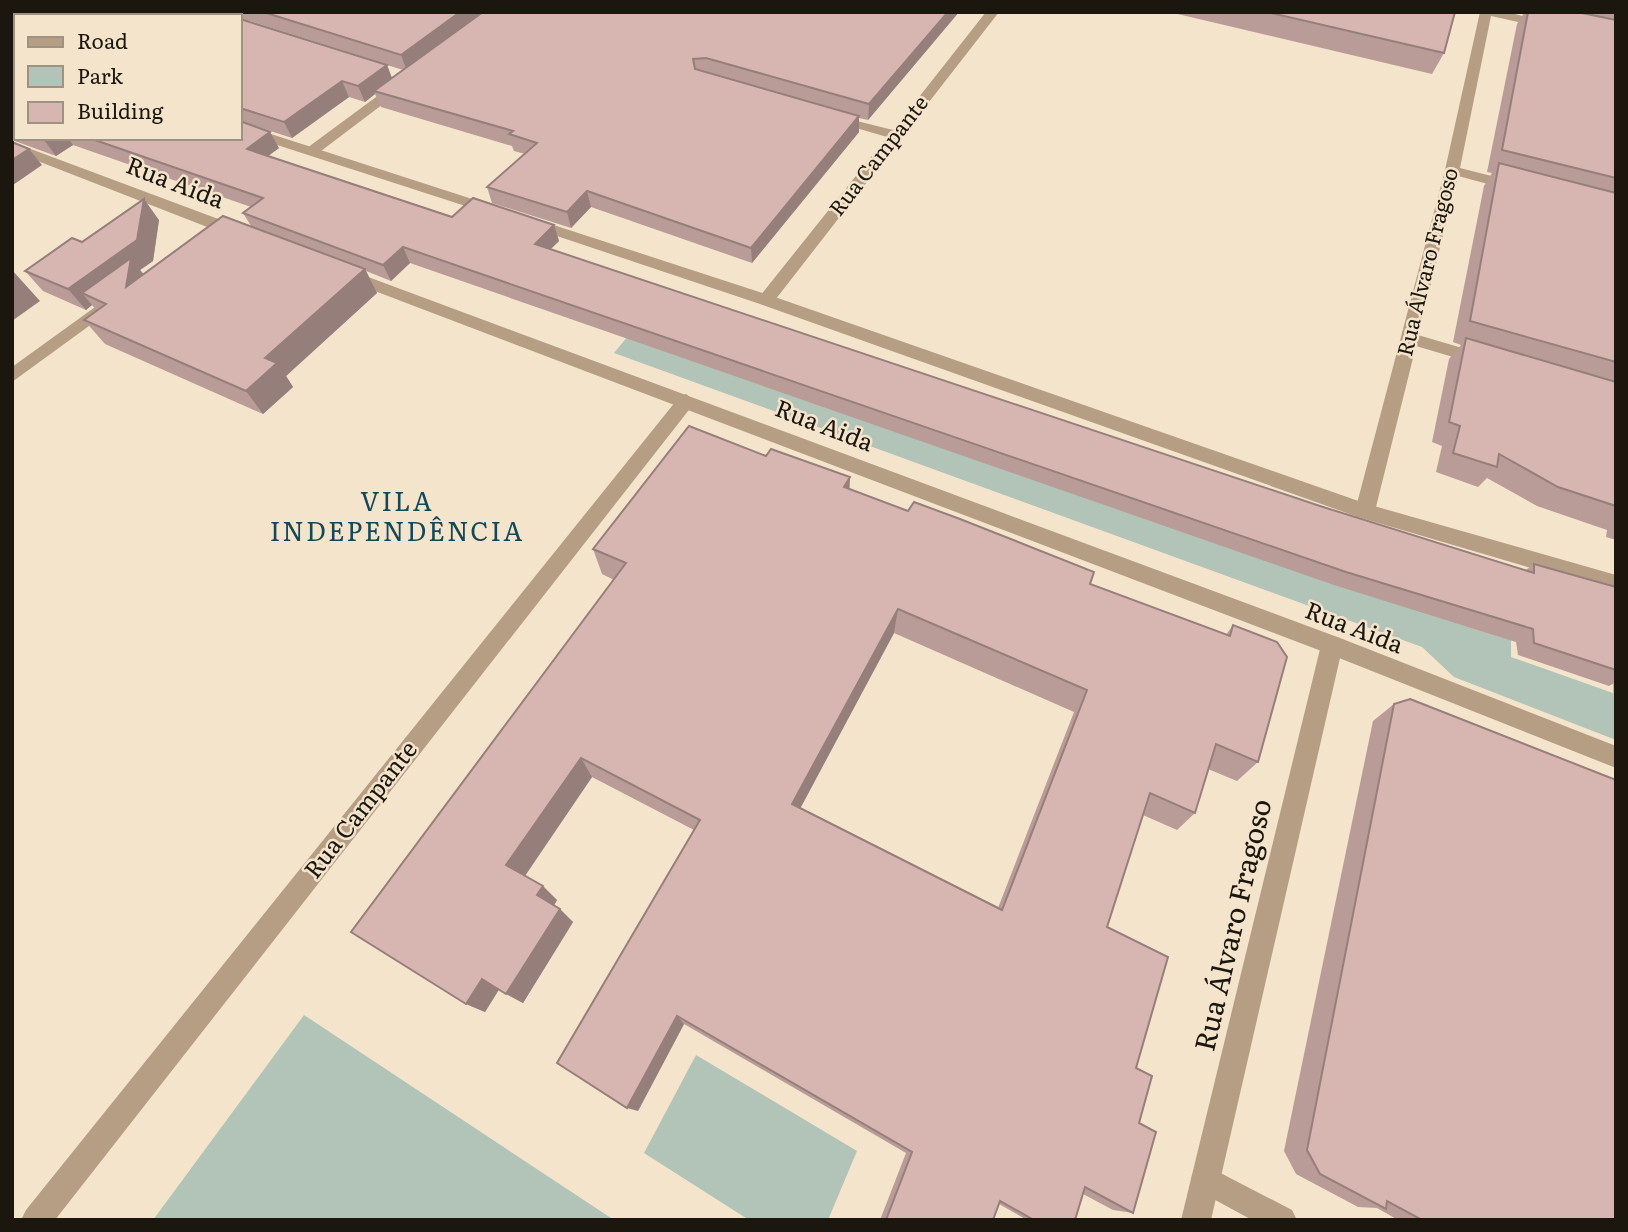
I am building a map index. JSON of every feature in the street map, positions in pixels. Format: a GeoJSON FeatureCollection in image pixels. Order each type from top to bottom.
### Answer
{"type":"FeatureCollection","features":[{"type":"Feature","properties":{"kind":"street","name":"Rua Campante"},"geometry":{"type":"LineString","coordinates":[[766,300],[993,12]]}},
{"type":"Feature","properties":{"kind":"street"},"geometry":{"type":"LineString","coordinates":[[1488,12],[1565,28]]}},
{"type":"Feature","properties":{"kind":"street","name":"Rua Álvaro Fragoso"},"geometry":{"type":"LineString","coordinates":[[1366,511],[1452,170],[1488,12]]}},
{"type":"Feature","properties":{"kind":"street"},"geometry":{"type":"LineString","coordinates":[[312,151],[403,77]]}},
{"type":"Feature","properties":{"kind":"street"},"geometry":{"type":"LineString","coordinates":[[817,112],[896,135]]}},
{"type":"Feature","properties":{"kind":"street"},"geometry":{"type":"LineString","coordinates":[[242,129],[766,300],[1366,511],[1616,584]]}},
{"type":"Feature","properties":{"kind":"street","name":"Rua Aida"},"geometry":{"type":"LineString","coordinates":[[12,146],[253,238]]}},
{"type":"Feature","properties":{"kind":"street"},"geometry":{"type":"LineString","coordinates":[[1452,170],[1527,189]]}},
{"type":"Feature","properties":{"kind":"street"},"geometry":{"type":"LineString","coordinates":[[193,240],[214,224]]}},
{"type":"Feature","properties":{"kind":"street","name":"Rua Aida"},"geometry":{"type":"LineString","coordinates":[[329,267],[1332,645],[1616,758]]}},
{"type":"Feature","properties":{"kind":"street"},"geometry":{"type":"LineString","coordinates":[[12,376],[118,296]]}},
{"type":"Feature","properties":{"kind":"street"},"geometry":{"type":"LineString","coordinates":[[1408,338],[1499,365]]}},
{"type":"Feature","properties":{"kind":"street","name":"Rua Campante"},"geometry":{"type":"LineString","coordinates":[[36,1220],[686,401]]}},
{"type":"Feature","properties":{"kind":"street","name":"Rua Álvaro Fragoso"},"geometry":{"type":"LineString","coordinates":[[1196,1220],[1332,645]]}},
{"type":"Feature","properties":{"kind":"street"},"geometry":{"type":"LineString","coordinates":[[1206,1179],[1282,1220]]}},
{"type":"Feature","properties":{"kind":"green space"},"geometry":{"type":"Polygon","coordinates":[[[661,296],[1511,582],[1511,657],[1613,693],[1612,612],[1616,613],[1616,740],[1454,677],[1422,647],[614,353],[661,296]]]}},
{"type":"Feature","properties":{"kind":"green space"},"geometry":{"type":"Polygon","coordinates":[[[304,1015],[614,1220],[153,1220],[304,1015]]]}},
{"type":"Feature","properties":{"kind":"green space"},"geometry":{"type":"Polygon","coordinates":[[[696,1055],[857,1151],[828,1220],[749,1220],[644,1153],[696,1055]]]}},
{"type":"Feature","properties":{"kind":"building"},"geometry":{"type":"Polygon","coordinates":[[[100,12],[231,12],[231,14],[100,12]]]}},
{"type":"Feature","properties":{"kind":"building"},"geometry":{"type":"Polygon","coordinates":[[[263,12],[460,12],[401,55],[263,12]]]}},
{"type":"Feature","properties":{"kind":"building"},"geometry":{"type":"Polygon","coordinates":[[[483,12],[948,12],[869,104],[706,58],[693,59],[695,69],[859,116],[751,248],[587,191],[567,212],[487,187],[537,143],[509,134],[513,131],[374,91],[483,12]]]}},
{"type":"Feature","properties":{"kind":"building"},"geometry":{"type":"Polygon","coordinates":[[[1267,12],[1455,12],[1444,53],[1267,12]]]}},
{"type":"Feature","properties":{"kind":"building"},"geometry":{"type":"Polygon","coordinates":[[[1528,12],[1577,12],[1616,20],[1616,178],[1502,150],[1528,12]]]}},
{"type":"Feature","properties":{"kind":"building"},"geometry":{"type":"Polygon","coordinates":[[[242,20],[387,65],[358,86],[342,81],[284,122],[242,109],[242,20]]]}},
{"type":"Feature","properties":{"kind":"building"},"geometry":{"type":"Polygon","coordinates":[[[12,72],[14,130],[12,129],[12,72]]]}},
{"type":"Feature","properties":{"kind":"building"},"geometry":{"type":"Polygon","coordinates":[[[242,122],[270,132],[247,149],[452,217],[473,198],[554,225],[535,244],[1320,506],[1534,573],[1534,564],[1616,587],[1616,670],[1534,643],[1533,629],[1346,572],[403,247],[383,265],[243,213],[263,198],[95,140],[242,140],[242,122]]]}},
{"type":"Feature","properties":{"kind":"building"},"geometry":{"type":"Polygon","coordinates":[[[12,142],[29,149],[12,160],[12,142]]]}},
{"type":"Feature","properties":{"kind":"building"},"geometry":{"type":"Polygon","coordinates":[[[1499,163],[1616,193],[1616,362],[1470,321],[1499,163]]]}},
{"type":"Feature","properties":{"kind":"building"},"geometry":{"type":"Polygon","coordinates":[[[144,199],[137,240],[68,289],[25,271],[72,238],[82,242],[144,199]]]}},
{"type":"Feature","properties":{"kind":"building"},"geometry":{"type":"Polygon","coordinates":[[[223,216],[365,269],[265,358],[277,363],[246,391],[84,320],[106,304],[82,293],[131,258],[126,287],[223,216]]]}},
{"type":"Feature","properties":{"kind":"building"},"geometry":{"type":"Polygon","coordinates":[[[1466,338],[1616,382],[1616,506],[1558,487],[1499,454],[1497,467],[1453,453],[1460,426],[1449,422],[1466,338]]]}},
{"type":"Feature","properties":{"kind":"building"},"geometry":{"type":"Polygon","coordinates":[[[689,426],[766,456],[771,449],[850,477],[844,487],[908,511],[914,502],[960,519],[1094,572],[1090,584],[1230,636],[1233,625],[1277,642],[1287,657],[1258,762],[1216,744],[1195,813],[1150,793],[1107,927],[1168,957],[1136,1068],[1152,1076],[1139,1123],[1156,1132],[1133,1213],[1085,1187],[1075,1220],[1034,1220],[1000,1201],[993,1220],[886,1220],[912,1152],[677,1016],[627,1108],[557,1063],[700,820],[581,758],[506,865],[543,886],[537,895],[560,909],[506,994],[482,979],[466,1004],[351,932],[626,563],[593,549],[689,426]],[[898,609],[792,804],[1002,910],[1087,690],[898,609]]]}},
{"type":"Feature","properties":{"kind":"building"},"geometry":{"type":"Polygon","coordinates":[[[1410,699],[1616,780],[1616,1220],[1422,1220],[1387,1201],[1386,1209],[1320,1174],[1307,1150],[1394,704],[1410,699]]]}},
{"type":"Feature","properties":{"kind":"district","name":"VILA INDEPENDÊNCIA"},"geometry":{"type":"Point","coordinates":[397,517]}}]}
